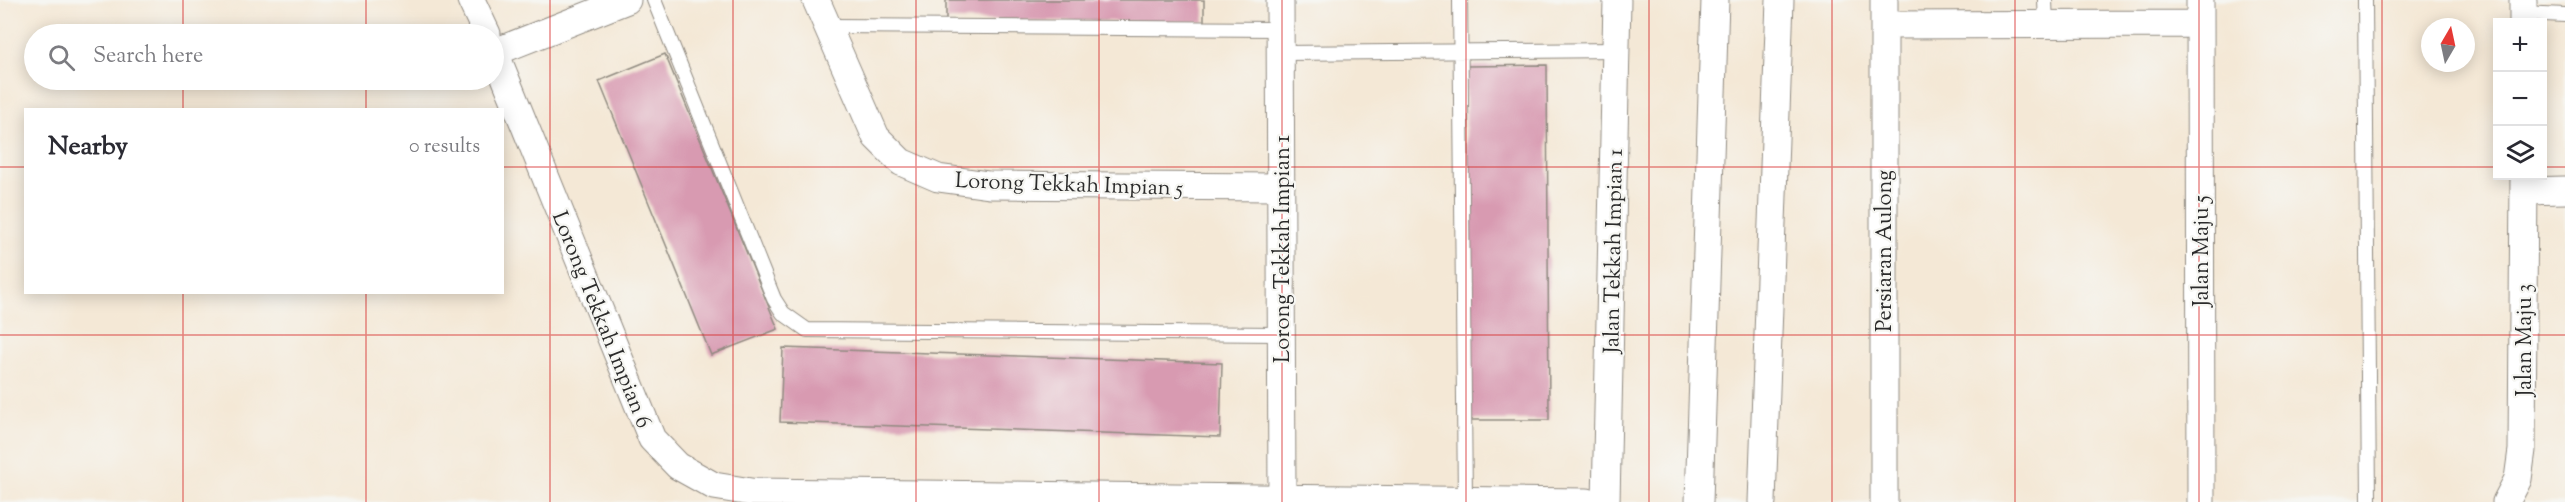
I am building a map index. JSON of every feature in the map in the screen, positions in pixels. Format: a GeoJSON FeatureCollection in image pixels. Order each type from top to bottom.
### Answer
{"type":"FeatureCollection","features":[{"type":"Feature","properties":{"kind":"street","name":"Lorong Tekkah Impian 6"},"geometry":{"type":"LineString","coordinates":[[471,0],[482,24]]}},
{"type":"Feature","properties":{"kind":"street"},"geometry":{"type":"LineString","coordinates":[[504,42],[627,0]]}},
{"type":"Feature","properties":{"kind":"street","name":"Lorong Tekkah Impian 5"},"geometry":{"type":"LineString","coordinates":[[816,0],[876,136],[901,162],[938,178],[989,185],[1281,187]]}},
{"type":"Feature","properties":{"kind":"street","name":"Lorong Tekkah Impian 1"},"geometry":{"type":"LineString","coordinates":[[1280,0],[1282,499]]}},
{"type":"Feature","properties":{"kind":"street","name":"Jalan Tekkah Impian 1"},"geometry":{"type":"LineString","coordinates":[[1606,502],[1617,0]]}},
{"type":"Feature","properties":{"kind":"street"},"geometry":{"type":"LineString","coordinates":[[1699,502],[1715,0]]}},
{"type":"Feature","properties":{"kind":"street"},"geometry":{"type":"LineString","coordinates":[[1762,502],[1780,0]]}},
{"type":"Feature","properties":{"kind":"street"},"geometry":{"type":"LineString","coordinates":[[1884,12],[2200,12]]}},
{"type":"Feature","properties":{"kind":"street","name":"Persiaran Aulong"},"geometry":{"type":"LineString","coordinates":[[1884,12],[1884,502]]}},
{"type":"Feature","properties":{"kind":"street","name":"Jalan Maju 5"},"geometry":{"type":"LineString","coordinates":[[2200,12],[2201,502]]}},
{"type":"Feature","properties":{"kind":"street","name":"Lorong Tekkah Impian 6"},"geometry":{"type":"LineString","coordinates":[[504,75],[652,439],[678,466],[714,486],[751,492],[1587,502]]}},
{"type":"Feature","properties":{"kind":"street"},"geometry":{"type":"LineString","coordinates":[[2524,183],[2565,190]]}},
{"type":"Feature","properties":{"kind":"street","name":"Jalan Maju 3"},"geometry":{"type":"LineString","coordinates":[[2506,502],[2518,479],[2522,450],[2524,183]]}},
{"type":"Feature","properties":{"kind":"street"},"geometry":{"type":"LineString","coordinates":[[2185,502],[2214,502]]}},
{"type":"Feature","properties":{"kind":"lane"},"geometry":{"type":"LineString","coordinates":[[654,0],[774,299],[783,313],[807,330],[1282,334]]}},
{"type":"Feature","properties":{"kind":"lane"},"geometry":{"type":"LineString","coordinates":[[1460,0],[1465,500]]}},
{"type":"Feature","properties":{"kind":"lane"},"geometry":{"type":"LineString","coordinates":[[2365,0],[2369,502]]}},
{"type":"Feature","properties":{"kind":"lane"},"geometry":{"type":"LineString","coordinates":[[2523,12],[2565,15]]}},
{"type":"Feature","properties":{"kind":"lane"},"geometry":{"type":"LineString","coordinates":[[828,26],[1280,41],[1461,51],[1617,50]]}},
{"type":"Feature","properties":{"kind":"building"},"geometry":{"type":"Polygon","coordinates":[[[946,0],[1204,0],[1204,22],[946,20],[946,0]]]}},
{"type":"Feature","properties":{"kind":"building"},"geometry":{"type":"Polygon","coordinates":[[[665,54],[778,329],[711,355],[599,81],[665,54]]]}},
{"type":"Feature","properties":{"kind":"building"},"geometry":{"type":"Polygon","coordinates":[[[1547,65],[1549,420],[1467,420],[1466,66],[1547,65]]]}},
{"type":"Feature","properties":{"kind":"building"},"geometry":{"type":"Polygon","coordinates":[[[783,348],[1222,363],[1220,437],[780,422],[783,348]]]}}]}
